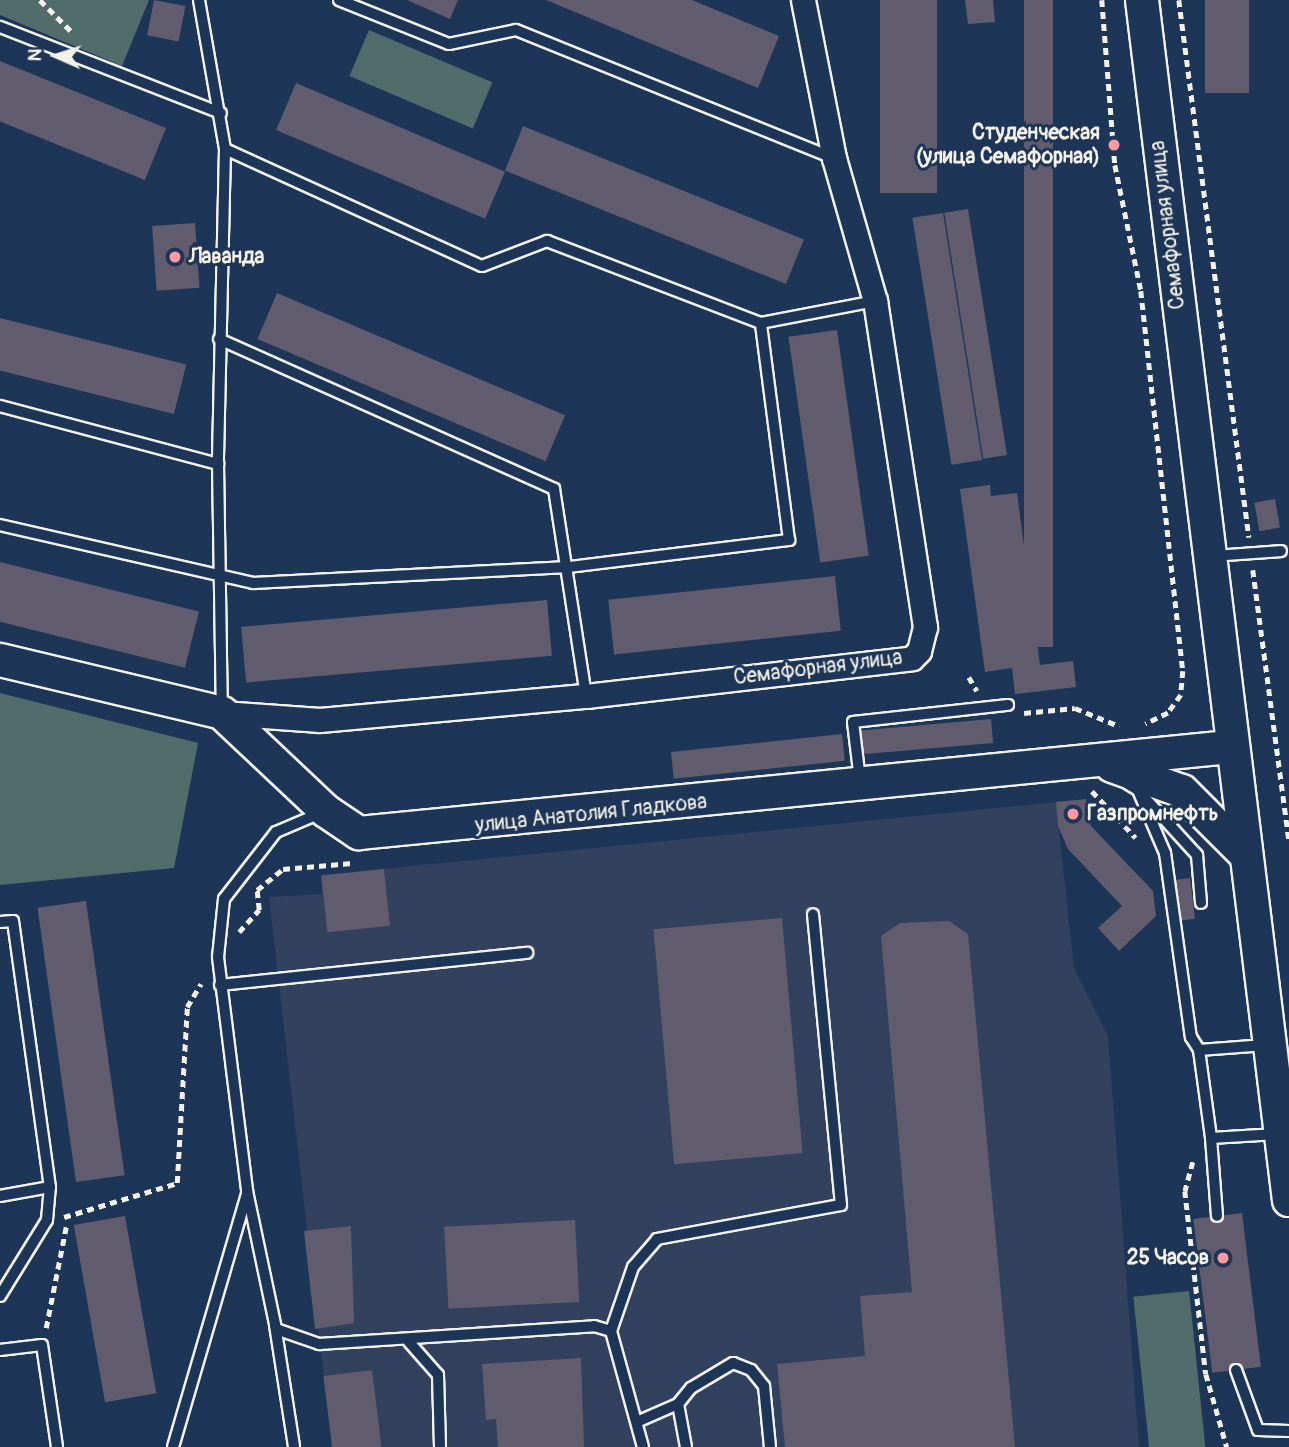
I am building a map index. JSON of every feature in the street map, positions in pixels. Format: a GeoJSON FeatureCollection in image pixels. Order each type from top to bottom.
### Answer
{"type":"FeatureCollection","features":[{"type":"Feature","properties":{"kind":"main road","name":"Семафорная улица"},"geometry":{"type":"LineString","coordinates":[[1142,0],[1242,852],[1289,1200]]}},
{"type":"Feature","properties":{"kind":"main road","name":"улица Анатолия Гладкова"},"geometry":{"type":"LineString","coordinates":[[0,660],[222,713],[326,811],[359,832],[408,832],[1230,747]]}},
{"type":"Feature","properties":{"kind":"main road"},"geometry":{"type":"LineString","coordinates":[[1090,762],[1141,772],[1182,791],[1242,852]]}},
{"type":"Feature","properties":{"kind":"street","name":"Семафорная улица"},"geometry":{"type":"LineString","coordinates":[[222,713],[320,720],[586,696],[912,657],[919,650],[925,627],[875,301],[834,158],[803,0]]}},
{"type":"Feature","properties":{"kind":"lane"},"geometry":{"type":"LineString","coordinates":[[198,0],[222,113],[225,149],[218,464],[222,713]]}},
{"type":"Feature","properties":{"kind":"lane"},"geometry":{"type":"LineString","coordinates":[[338,0],[449,44],[516,30],[834,158]]}},
{"type":"Feature","properties":{"kind":"lane"},"geometry":{"type":"LineString","coordinates":[[0,27],[222,113]]}},
{"type":"Feature","properties":{"kind":"lane"},"geometry":{"type":"LineString","coordinates":[[225,149],[482,266],[547,242],[761,323],[875,301]]}},
{"type":"Feature","properties":{"kind":"lane"},"geometry":{"type":"LineString","coordinates":[[0,525],[219,580],[569,567],[789,540],[761,323]]}},
{"type":"Feature","properties":{"kind":"lane"},"geometry":{"type":"LineString","coordinates":[[219,339],[554,489],[569,567],[586,696]]}},
{"type":"Feature","properties":{"kind":"lane"},"geometry":{"type":"LineString","coordinates":[[0,406],[218,464]]}},
{"type":"Feature","properties":{"kind":"lane"},"geometry":{"type":"LineString","coordinates":[[1207,556],[1281,551]]}},
{"type":"Feature","properties":{"kind":"lane"},"geometry":{"type":"LineString","coordinates":[[861,786],[853,722],[1007,705]]}},
{"type":"Feature","properties":{"kind":"lane"},"geometry":{"type":"LineString","coordinates":[[1090,762],[1138,790],[1197,855],[1201,903]]}},
{"type":"Feature","properties":{"kind":"lane"},"geometry":{"type":"LineString","coordinates":[[1138,790],[1165,853],[1191,1037],[1199,1050],[1211,1138],[1217,1216]]}},
{"type":"Feature","properties":{"kind":"lane"},"geometry":{"type":"LineString","coordinates":[[294,1447],[276,1329],[247,1191],[218,957],[224,899],[276,832],[326,811]]}},
{"type":"Feature","properties":{"kind":"lane"},"geometry":{"type":"LineString","coordinates":[[643,1447],[639,1421],[611,1331],[633,1267],[657,1238],[842,1205],[813,914]]}},
{"type":"Feature","properties":{"kind":"lane"},"geometry":{"type":"LineString","coordinates":[[0,922],[13,921],[50,1187],[47,1220],[0,1296]]}},
{"type":"Feature","properties":{"kind":"lane"},"geometry":{"type":"LineString","coordinates":[[220,985],[527,953]]}},
{"type":"Feature","properties":{"kind":"lane"},"geometry":{"type":"LineString","coordinates":[[1199,1050],[1269,1045]]}},
{"type":"Feature","properties":{"kind":"lane"},"geometry":{"type":"LineString","coordinates":[[1211,1138],[1280,1133]]}},
{"type":"Feature","properties":{"kind":"lane"},"geometry":{"type":"LineString","coordinates":[[0,1196],[50,1187]]}},
{"type":"Feature","properties":{"kind":"lane"},"geometry":{"type":"LineString","coordinates":[[173,1447],[247,1191]]}},
{"type":"Feature","properties":{"kind":"lane"},"geometry":{"type":"LineString","coordinates":[[276,1329],[319,1344],[409,1342],[594,1326],[611,1331]]}},
{"type":"Feature","properties":{"kind":"lane"},"geometry":{"type":"LineString","coordinates":[[409,1342],[438,1375],[440,1447]]}},
{"type":"Feature","properties":{"kind":"lane"},"geometry":{"type":"LineString","coordinates":[[0,1350],[42,1345],[57,1447]]}},
{"type":"Feature","properties":{"kind":"lane"},"geometry":{"type":"LineString","coordinates":[[639,1421],[678,1404],[717,1369],[733,1363],[751,1370],[764,1386],[770,1447]]}},
{"type":"Feature","properties":{"kind":"lane"},"geometry":{"type":"LineString","coordinates":[[1236,1370],[1258,1430],[1289,1431]]}},
{"type":"Feature","properties":{"kind":"lane"},"geometry":{"type":"LineString","coordinates":[[678,1404],[686,1447]]}},
{"type":"Feature","properties":{"kind":"path"},"geometry":{"type":"LineString","coordinates":[[1102,0],[1115,165],[1140,291],[1183,671],[1181,695],[1168,713],[1141,726]]}},
{"type":"Feature","properties":{"kind":"path"},"geometry":{"type":"LineString","coordinates":[[1179,0],[1289,841]]}},
{"type":"Feature","properties":{"kind":"path"},"geometry":{"type":"LineString","coordinates":[[1016,714],[1075,708],[1127,726]]}},
{"type":"Feature","properties":{"kind":"path"},"geometry":{"type":"LineString","coordinates":[[1126,782],[1086,785],[1142,845]]}},
{"type":"Feature","properties":{"kind":"path"},"geometry":{"type":"LineString","coordinates":[[47,1220],[69,1216],[177,1183],[187,1007],[218,957],[259,910],[257,890],[283,869],[366,861]]}},
{"type":"Feature","properties":{"kind":"path"},"geometry":{"type":"LineString","coordinates":[[1195,1153],[1185,1191],[1206,1374],[1227,1447]]}},
{"type":"Feature","properties":{"kind":"path"},"geometry":{"type":"LineString","coordinates":[[42,1345],[69,1216]]}},
{"type":"Feature","properties":{"kind":"shaded area"},"geometry":{"type":"Polygon","coordinates":[[[1056,802],[1074,968],[1108,1036],[1139,1447],[332,1447],[269,897],[322,894],[321,875],[1056,802]]]}},
{"type":"Feature","properties":{"kind":"green space"},"geometry":{"type":"Polygon","coordinates":[[[0,0],[149,0],[122,66],[0,15],[0,0]]]}},
{"type":"Feature","properties":{"kind":"green space"},"geometry":{"type":"Polygon","coordinates":[[[369,30],[492,82],[473,128],[349,76],[369,30]]]}},
{"type":"Feature","properties":{"kind":"green space"},"geometry":{"type":"Polygon","coordinates":[[[0,693],[198,743],[174,868],[0,885],[0,693]]]}},
{"type":"Feature","properties":{"kind":"green space"},"geometry":{"type":"Polygon","coordinates":[[[1189,1291],[1205,1447],[1149,1447],[1133,1297],[1189,1291]]]}},
{"type":"Feature","properties":{"kind":"building"},"geometry":{"type":"Polygon","coordinates":[[[154,0],[185,6],[179,41],[147,35],[154,0]]]}},
{"type":"Feature","properties":{"kind":"building"},"geometry":{"type":"Polygon","coordinates":[[[407,0],[458,0],[450,19],[407,0]]]}},
{"type":"Feature","properties":{"kind":"building"},"geometry":{"type":"Polygon","coordinates":[[[546,0],[692,0],[779,36],[758,88],[546,0]]]}},
{"type":"Feature","properties":{"kind":"building"},"geometry":{"type":"Polygon","coordinates":[[[880,0],[937,0],[937,193],[880,193],[880,0]]]}},
{"type":"Feature","properties":{"kind":"building"},"geometry":{"type":"Polygon","coordinates":[[[965,0],[993,0],[995,22],[968,24],[965,0]]]}},
{"type":"Feature","properties":{"kind":"building"},"geometry":{"type":"Polygon","coordinates":[[[1024,0],[1053,0],[1053,647],[1024,647],[1024,0]]]}},
{"type":"Feature","properties":{"kind":"building"},"geometry":{"type":"Polygon","coordinates":[[[1205,0],[1249,0],[1249,93],[1205,93],[1205,0]]]}},
{"type":"Feature","properties":{"kind":"building"},"geometry":{"type":"Polygon","coordinates":[[[0,61],[166,128],[145,180],[0,121],[0,61]]]}},
{"type":"Feature","properties":{"kind":"building"},"geometry":{"type":"Polygon","coordinates":[[[296,83],[505,172],[485,219],[276,130],[296,83]]]}},
{"type":"Feature","properties":{"kind":"building"},"geometry":{"type":"Polygon","coordinates":[[[523,126],[804,240],[786,284],[505,171],[523,126]]]}},
{"type":"Feature","properties":{"kind":"building"},"geometry":{"type":"Polygon","coordinates":[[[968,209],[1007,455],[983,459],[944,213],[968,209]]]}},
{"type":"Feature","properties":{"kind":"building"},"geometry":{"type":"Polygon","coordinates":[[[943,213],[982,460],[951,465],[912,218],[943,213]]]}},
{"type":"Feature","properties":{"kind":"building","name":"Лаванда"},"geometry":{"type":"Polygon","coordinates":[[[195,223],[200,288],[157,291],[152,226],[195,223]]]}},
{"type":"Feature","properties":{"kind":"building"},"geometry":{"type":"Polygon","coordinates":[[[277,293],[565,415],[546,461],[257,339],[277,293]]]}},
{"type":"Feature","properties":{"kind":"building"},"geometry":{"type":"Polygon","coordinates":[[[0,318],[186,364],[174,414],[0,371],[0,318]]]}},
{"type":"Feature","properties":{"kind":"building"},"geometry":{"type":"Polygon","coordinates":[[[837,330],[869,556],[820,563],[788,337],[837,330]]]}},
{"type":"Feature","properties":{"kind":"building"},"geometry":{"type":"Polygon","coordinates":[[[990,485],[991,496],[1017,493],[1040,665],[1073,661],[1076,687],[1015,694],[1012,668],[985,672],[960,489],[990,485]]]}},
{"type":"Feature","properties":{"kind":"building"},"geometry":{"type":"Polygon","coordinates":[[[1275,499],[1280,528],[1259,531],[1254,503],[1275,499]]]}},
{"type":"Feature","properties":{"kind":"building"},"geometry":{"type":"Polygon","coordinates":[[[0,562],[199,612],[185,668],[0,622],[0,562]]]}},
{"type":"Feature","properties":{"kind":"building"},"geometry":{"type":"Polygon","coordinates":[[[835,576],[841,631],[614,655],[608,600],[835,576]]]}},
{"type":"Feature","properties":{"kind":"building"},"geometry":{"type":"Polygon","coordinates":[[[547,600],[552,656],[246,683],[241,627],[547,600]]]}},
{"type":"Feature","properties":{"kind":"building"},"geometry":{"type":"Polygon","coordinates":[[[991,719],[993,743],[863,754],[860,730],[991,719]]]}},
{"type":"Feature","properties":{"kind":"building"},"geometry":{"type":"Polygon","coordinates":[[[842,734],[845,761],[674,779],[671,752],[842,734]]]}},
{"type":"Feature","properties":{"kind":"building"},"geometry":{"type":"Polygon","coordinates":[[[1086,799],[1091,826],[1153,891],[1156,916],[1119,951],[1098,928],[1122,906],[1068,849],[1058,826],[1056,802],[1086,799]]]}},
{"type":"Feature","properties":{"kind":"building"},"geometry":{"type":"Polygon","coordinates":[[[384,869],[390,926],[327,932],[321,876],[384,869]]]}},
{"type":"Feature","properties":{"kind":"building"},"geometry":{"type":"Polygon","coordinates":[[[1190,878],[1195,919],[1177,921],[1172,880],[1190,878]]]}},
{"type":"Feature","properties":{"kind":"building"},"geometry":{"type":"Polygon","coordinates":[[[86,901],[125,1175],[76,1182],[37,908],[86,901]]]}},
{"type":"Feature","properties":{"kind":"building"},"geometry":{"type":"Polygon","coordinates":[[[782,918],[803,1153],[674,1164],[653,929],[782,918]]]}},
{"type":"Feature","properties":{"kind":"building"},"geometry":{"type":"Polygon","coordinates":[[[949,921],[968,934],[1015,1447],[785,1447],[777,1364],[865,1356],[860,1296],[912,1292],[881,936],[900,923],[949,921]]]}},
{"type":"Feature","properties":{"kind":"building","name":"25 Часов"},"geometry":{"type":"Polygon","coordinates":[[[1242,1213],[1261,1367],[1212,1373],[1193,1219],[1242,1213]]]}},
{"type":"Feature","properties":{"kind":"building"},"geometry":{"type":"Polygon","coordinates":[[[125,1216],[156,1393],[105,1402],[74,1225],[125,1216]]]}},
{"type":"Feature","properties":{"kind":"building"},"geometry":{"type":"Polygon","coordinates":[[[575,1220],[579,1302],[448,1309],[444,1227],[575,1220]]]}},
{"type":"Feature","properties":{"kind":"building"},"geometry":{"type":"Polygon","coordinates":[[[351,1226],[354,1323],[315,1329],[304,1231],[351,1226]]]}},
{"type":"Feature","properties":{"kind":"building"},"geometry":{"type":"Polygon","coordinates":[[[581,1358],[584,1447],[498,1447],[496,1419],[486,1420],[482,1364],[581,1358]]]}},
{"type":"Feature","properties":{"kind":"building"},"geometry":{"type":"Polygon","coordinates":[[[372,1370],[381,1447],[332,1447],[323,1376],[372,1370]]]}},
{"type":"Feature","properties":{"kind":"place","name":"Студенческая (улица Семафорная)"},"geometry":{"type":"Point","coordinates":[1114,145]}},
{"type":"Feature","properties":{"kind":"place","name":"Лаванда"},"geometry":{"type":"Point","coordinates":[175,257]}},
{"type":"Feature","properties":{"kind":"place","name":"Газпромнефть"},"geometry":{"type":"Point","coordinates":[1073,814]}},
{"type":"Feature","properties":{"kind":"place","name":"25 Часов"},"geometry":{"type":"Point","coordinates":[1223,1258]}}]}
